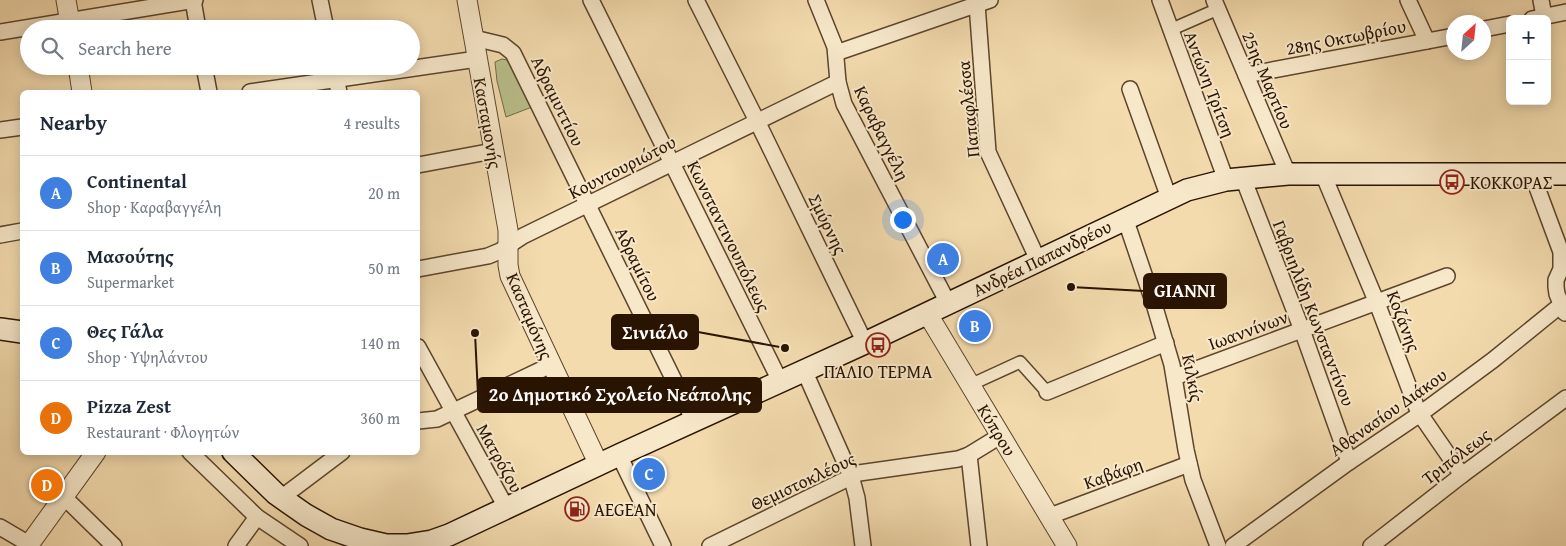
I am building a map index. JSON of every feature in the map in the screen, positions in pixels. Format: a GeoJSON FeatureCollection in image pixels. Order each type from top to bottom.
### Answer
{"type":"FeatureCollection","features":[{"type":"Feature","properties":{"kind":"main road","name":"Ανδρέα Παπανδρέου"},"geometry":{"type":"LineString","coordinates":[[236,455],[281,498],[321,524],[371,542],[391,545],[451,541],[507,509],[619,455],[948,304],[1169,198],[1196,188],[1235,179],[1288,174],[1566,174]]}},
{"type":"Feature","properties":{"kind":"main road"},"geometry":{"type":"LineString","coordinates":[[0,329],[20,332]]}},
{"type":"Feature","properties":{"kind":"street"},"geometry":{"type":"LineString","coordinates":[[66,0],[69,20]]}},
{"type":"Feature","properties":{"kind":"street"},"geometry":{"type":"LineString","coordinates":[[95,20],[194,0],[197,20]]}},
{"type":"Feature","properties":{"kind":"street"},"geometry":{"type":"LineString","coordinates":[[320,0],[324,20]]}},
{"type":"Feature","properties":{"kind":"street","name":"Κασταμονής"},"geometry":{"type":"LineString","coordinates":[[468,0],[508,230],[509,246]]}},
{"type":"Feature","properties":{"kind":"street","name":"Κωνσταντινουπόλεως"},"geometry":{"type":"LineString","coordinates":[[590,0],[780,381]]}},
{"type":"Feature","properties":{"kind":"street","name":"Σμύρνης"},"geometry":{"type":"LineString","coordinates":[[696,0],[757,121],[864,343]]}},
{"type":"Feature","properties":{"kind":"street","name":"Καραβαγγέλη"},"geometry":{"type":"LineString","coordinates":[[816,0],[836,53],[838,82],[844,104],[948,304]]}},
{"type":"Feature","properties":{"kind":"street","name":"Αντώνη Τρίτση"},"geometry":{"type":"LineString","coordinates":[[1160,0],[1170,30],[1235,179]]}},
{"type":"Feature","properties":{"kind":"street"},"geometry":{"type":"LineString","coordinates":[[1408,0],[1427,41]]}},
{"type":"Feature","properties":{"kind":"street"},"geometry":{"type":"LineString","coordinates":[[1538,15],[1541,0]]}},
{"type":"Feature","properties":{"kind":"street"},"geometry":{"type":"LineString","coordinates":[[836,53],[984,2]]}},
{"type":"Feature","properties":{"kind":"street","name":"Παπαφλέσσα"},"geometry":{"type":"LineString","coordinates":[[984,2],[988,152],[1038,260]]}},
{"type":"Feature","properties":{"kind":"street"},"geometry":{"type":"LineString","coordinates":[[1170,30],[1216,5]]}},
{"type":"Feature","properties":{"kind":"street","name":"25ης Μαρτίου"},"geometry":{"type":"LineString","coordinates":[[1216,5],[1288,174]]}},
{"type":"Feature","properties":{"kind":"street"},"geometry":{"type":"LineString","coordinates":[[1549,15],[1566,12]]}},
{"type":"Feature","properties":{"kind":"street"},"geometry":{"type":"LineString","coordinates":[[1491,28],[1506,25]]}},
{"type":"Feature","properties":{"kind":"street"},"geometry":{"type":"LineString","coordinates":[[0,32],[20,30]]}},
{"type":"Feature","properties":{"kind":"street","name":"28ης Οκτωβρίου"},"geometry":{"type":"LineString","coordinates":[[1246,75],[1446,37]]}},
{"type":"Feature","properties":{"kind":"street","name":"Αδραμυττίου"},"geometry":{"type":"LineString","coordinates":[[474,38],[503,44],[513,53],[588,205]]}},
{"type":"Feature","properties":{"kind":"street"},"geometry":{"type":"LineString","coordinates":[[420,66],[477,58]]}},
{"type":"Feature","properties":{"kind":"street"},"geometry":{"type":"LineString","coordinates":[[79,75],[82,90]]}},
{"type":"Feature","properties":{"kind":"street"},"geometry":{"type":"LineString","coordinates":[[206,75],[209,90]]}},
{"type":"Feature","properties":{"kind":"street"},"geometry":{"type":"LineString","coordinates":[[263,90],[363,75]]}},
{"type":"Feature","properties":{"kind":"street","name":"Κουντουριώτου"},"geometry":{"type":"LineString","coordinates":[[420,269],[480,258],[497,253],[523,236],[838,82]]}},
{"type":"Feature","properties":{"kind":"street"},"geometry":{"type":"LineString","coordinates":[[1130,89],[1169,198]]}},
{"type":"Feature","properties":{"kind":"street"},"geometry":{"type":"LineString","coordinates":[[0,130],[20,127]]}},
{"type":"Feature","properties":{"kind":"street"},"geometry":{"type":"LineString","coordinates":[[420,165],[493,151]]}},
{"type":"Feature","properties":{"kind":"street","name":"Κοζάνης"},"geometry":{"type":"LineString","coordinates":[[1324,174],[1420,414],[1462,475]]}},
{"type":"Feature","properties":{"kind":"street"},"geometry":{"type":"LineString","coordinates":[[1532,174],[1561,252],[1561,269],[1556,280],[1556,286],[1564,309]]}},
{"type":"Feature","properties":{"kind":"street","name":"Γαβριηλίδη Κωνσταντίνου"},"geometry":{"type":"LineString","coordinates":[[1235,179],[1302,330],[1349,462]]}},
{"type":"Feature","properties":{"kind":"street","name":"Αδραμίτου"},"geometry":{"type":"LineString","coordinates":[[588,205],[694,421]]}},
{"type":"Feature","properties":{"kind":"street","name":"Κιλκίς"},"geometry":{"type":"LineString","coordinates":[[1126,218],[1166,343],[1174,377],[1189,464],[1218,546]]}},
{"type":"Feature","properties":{"kind":"street"},"geometry":{"type":"LineString","coordinates":[[0,235],[20,231]]}},
{"type":"Feature","properties":{"kind":"street","name":"Κασταμόνης"},"geometry":{"type":"LineString","coordinates":[[509,246],[508,265],[510,276],[599,465]]}},
{"type":"Feature","properties":{"kind":"street","name":"Ιωαννίνων"},"geometry":{"type":"LineString","coordinates":[[1174,377],[1447,276]]}},
{"type":"Feature","properties":{"kind":"street","name":"Αθανασίου Διάκου"},"geometry":{"type":"LineString","coordinates":[[1233,546],[1349,462],[1420,414],[1564,309]]}},
{"type":"Feature","properties":{"kind":"street","name":"Κύπρου"},"geometry":{"type":"LineString","coordinates":[[927,313],[1067,546]]}},
{"type":"Feature","properties":{"kind":"street"},"geometry":{"type":"LineString","coordinates":[[970,385],[1020,362],[1047,392],[1166,343]]}},
{"type":"Feature","properties":{"kind":"street","name":"Ματρόζου"},"geometry":{"type":"LineString","coordinates":[[420,351],[507,509]]}},
{"type":"Feature","properties":{"kind":"street"},"geometry":{"type":"LineString","coordinates":[[420,421],[432,421],[551,365]]}},
{"type":"Feature","properties":{"kind":"street"},"geometry":{"type":"LineString","coordinates":[[804,370],[851,476],[857,498],[863,546]]}},
{"type":"Feature","properties":{"kind":"street","name":"Τριπόλεως"},"geometry":{"type":"LineString","coordinates":[[1370,546],[1566,398]]}},
{"type":"Feature","properties":{"kind":"street","name":"Θεμιστοκλέους"},"geometry":{"type":"LineString","coordinates":[[710,546],[851,476],[863,472],[958,459],[969,455],[1000,436]]}},
{"type":"Feature","properties":{"kind":"street"},"geometry":{"type":"LineString","coordinates":[[0,527],[29,545],[94,455]]}},
{"type":"Feature","properties":{"kind":"street"},"geometry":{"type":"LineString","coordinates":[[193,455],[257,517],[300,546]]}},
{"type":"Feature","properties":{"kind":"street"},"geometry":{"type":"LineString","coordinates":[[281,498],[338,455]]}},
{"type":"Feature","properties":{"kind":"street"},"geometry":{"type":"LineString","coordinates":[[619,455],[663,546]]}},
{"type":"Feature","properties":{"kind":"street"},"geometry":{"type":"LineString","coordinates":[[969,455],[979,546]]}},
{"type":"Feature","properties":{"kind":"street","name":"Καβάφη"},"geometry":{"type":"LineString","coordinates":[[1050,516],[1189,464]]}},
{"type":"Feature","properties":{"kind":"street"},"geometry":{"type":"LineString","coordinates":[[63,496],[114,546]]}},
{"type":"Feature","properties":{"kind":"street"},"geometry":{"type":"LineString","coordinates":[[236,546],[257,517]]}},
{"type":"Feature","properties":{"kind":"green space"},"geometry":{"type":"Polygon","coordinates":[[[502,59],[507,60],[532,107],[506,117],[497,81],[495,62],[502,59]]]}},
{"type":"Feature","properties":{"kind":"place","name":"ΚΟΚΚΟΡΑΣ"},"geometry":{"type":"Point","coordinates":[1452,182]}},
{"type":"Feature","properties":{"kind":"place","name":"Continental"},"geometry":{"type":"Point","coordinates":[943,259]}},
{"type":"Feature","properties":{"kind":"place","name":"GIANNI"},"geometry":{"type":"Point","coordinates":[1071,287]}},
{"type":"Feature","properties":{"kind":"place","name":"Μασούτης"},"geometry":{"type":"Point","coordinates":[975,326]}},
{"type":"Feature","properties":{"kind":"place","name":"2ο Δημοτικό Σχολείο Νεάπολης"},"geometry":{"type":"Point","coordinates":[475,333]}},
{"type":"Feature","properties":{"kind":"place","name":"ΠΑΛΙΟ ΤΕΡΜΑ"},"geometry":{"type":"Point","coordinates":[878,345]}},
{"type":"Feature","properties":{"kind":"place","name":"Σινιάλο"},"geometry":{"type":"Point","coordinates":[785,348]}},
{"type":"Feature","properties":{"kind":"place","name":"Θες Γάλα"},"geometry":{"type":"Point","coordinates":[649,474]}},
{"type":"Feature","properties":{"kind":"place","name":"Pizza Zest"},"geometry":{"type":"Point","coordinates":[47,485]}},
{"type":"Feature","properties":{"kind":"place","name":"AEGEAN"},"geometry":{"type":"Point","coordinates":[577,509]}}]}
